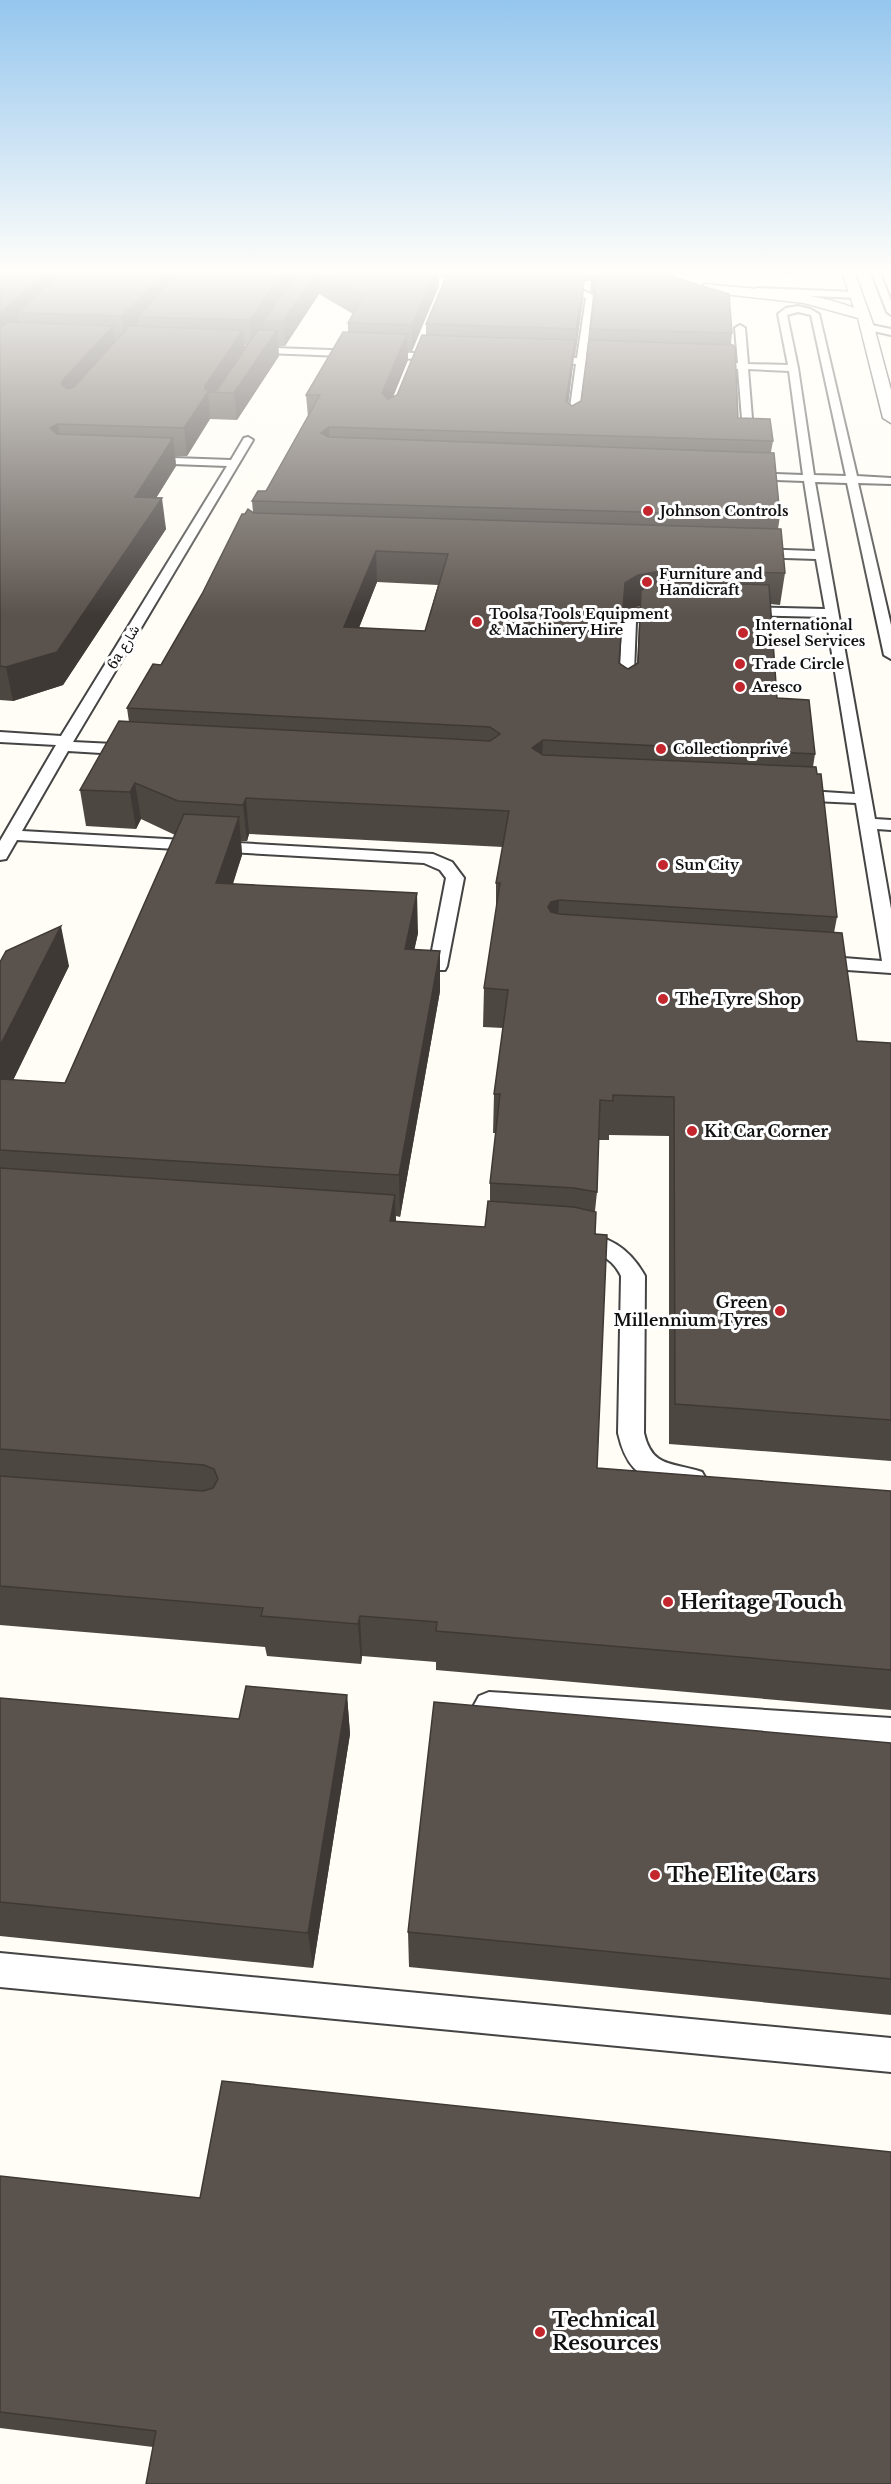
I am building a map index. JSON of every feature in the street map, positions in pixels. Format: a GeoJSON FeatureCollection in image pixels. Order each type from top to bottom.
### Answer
{"type":"FeatureCollection","features":[{"type":"Feature","properties":{"kind":"street"},"geometry":{"type":"LineString","coordinates":[[882,384],[891,418]]}},
{"type":"Feature","properties":{"kind":"lane"},"geometry":{"type":"LineString","coordinates":[[572,429],[578,384]]}},
{"type":"Feature","properties":{"kind":"lane"},"geometry":{"type":"LineString","coordinates":[[744,384],[748,431]]}},
{"type":"Feature","properties":{"kind":"lane"},"geometry":{"type":"LineString","coordinates":[[795,384],[809,478],[891,961]]}},
{"type":"Feature","properties":{"kind":"lane"},"geometry":{"type":"LineString","coordinates":[[830,384],[891,655]]}},
{"type":"Feature","properties":{"kind":"lane","name":"6a شارع"},"geometry":{"type":"LineString","coordinates":[[0,855],[64,743],[248,440]]}},
{"type":"Feature","properties":{"kind":"lane"},"geometry":{"type":"LineString","coordinates":[[131,460],[234,463]]}},
{"type":"Feature","properties":{"kind":"lane"},"geometry":{"type":"LineString","coordinates":[[732,476],[891,481]]}},
{"type":"Feature","properties":{"kind":"lane"},"geometry":{"type":"LineString","coordinates":[[743,553],[822,555]]}},
{"type":"Feature","properties":{"kind":"lane"},"geometry":{"type":"LineString","coordinates":[[626,697],[629,620],[651,609],[685,609]]}},
{"type":"Feature","properties":{"kind":"lane"},"geometry":{"type":"LineString","coordinates":[[731,610],[832,613]]}},
{"type":"Feature","properties":{"kind":"lane"},"geometry":{"type":"LineString","coordinates":[[0,737],[146,750]]}},
{"type":"Feature","properties":{"kind":"lane"},"geometry":{"type":"LineString","coordinates":[[772,794],[863,798]]}},
{"type":"Feature","properties":{"kind":"lane"},"geometry":{"type":"LineString","coordinates":[[867,824],[891,825]]}},
{"type":"Feature","properties":{"kind":"lane"},"geometry":{"type":"LineString","coordinates":[[12,836],[427,858],[446,866],[455,879],[438,966]]}},
{"type":"Feature","properties":{"kind":"lane"},"geometry":{"type":"LineString","coordinates":[[796,961],[891,967]]}},
{"type":"Feature","properties":{"kind":"lane"},"geometry":{"type":"LineString","coordinates":[[559,1237],[585,1240],[618,1253],[633,1276],[631,1433],[633,1446],[640,1458],[652,1468],[668,1476],[719,1481]]}},
{"type":"Feature","properties":{"kind":"lane"},"geometry":{"type":"LineString","coordinates":[[489,1706],[891,1732]]}},
{"type":"Feature","properties":{"kind":"lane"},"geometry":{"type":"LineString","coordinates":[[0,1970],[891,2055]]}},
{"type":"Feature","properties":{"kind":"building"},"geometry":{"type":"Polygon","coordinates":[[[0,384],[61,384],[68,389],[77,384],[206,384],[205,389],[212,392],[217,390],[221,384],[240,384],[234,393],[208,392],[184,428],[58,424],[50,428],[57,434],[173,438],[135,497],[162,498],[57,652],[6,667],[0,666],[0,384]]]}},
{"type":"Feature","properties":{"kind":"building"},"geometry":{"type":"Polygon","coordinates":[[[313,384],[386,384],[382,393],[388,399],[397,395],[402,384],[569,384],[566,401],[572,406],[581,401],[583,384],[737,384],[738,418],[770,419],[773,441],[329,427],[321,433],[329,437],[774,453],[780,516],[252,501],[258,491],[266,491],[320,395],[306,395],[313,384]]]}},
{"type":"Feature","properties":{"kind":"building"},"geometry":{"type":"Polygon","coordinates":[[[248,509],[254,513],[781,529],[785,573],[666,570],[638,575],[625,583],[619,663],[628,669],[638,663],[641,591],[649,585],[666,582],[769,585],[777,698],[809,700],[815,754],[543,740],[532,748],[543,755],[816,767],[817,774],[821,774],[837,917],[559,900],[551,902],[548,907],[551,912],[559,914],[842,933],[857,1041],[891,1043],[891,1420],[675,1404],[674,1097],[613,1095],[613,1101],[600,1100],[597,1192],[574,1188],[490,1183],[500,1094],[494,1094],[508,990],[484,988],[500,883],[496,883],[509,811],[246,798],[243,805],[178,801],[135,783],[130,792],[80,790],[119,721],[490,741],[500,734],[490,727],[127,708],[153,664],[161,665],[202,594],[242,514],[245,514],[248,509]],[[376,551],[344,627],[425,631],[448,554],[376,551]]]}},
{"type":"Feature","properties":{"kind":"building"},"geometry":{"type":"Polygon","coordinates":[[[184,814],[239,817],[216,883],[417,893],[405,949],[440,951],[399,1175],[0,1150],[0,1079],[65,1083],[184,814]]]}},
{"type":"Feature","properties":{"kind":"building"},"geometry":{"type":"Polygon","coordinates":[[[61,926],[0,1046],[0,962],[6,951],[61,926]]]}},
{"type":"Feature","properties":{"kind":"building"},"geometry":{"type":"Polygon","coordinates":[[[0,1168],[395,1195],[390,1221],[485,1227],[488,1201],[574,1207],[596,1212],[595,1234],[607,1235],[597,1468],[891,1491],[891,1670],[436,1631],[437,1622],[360,1616],[358,1624],[261,1616],[263,1608],[0,1586],[0,1476],[203,1491],[213,1488],[218,1479],[214,1469],[204,1465],[0,1449],[0,1168]]]}},
{"type":"Feature","properties":{"kind":"building"},"geometry":{"type":"Polygon","coordinates":[[[246,1686],[347,1695],[308,1933],[0,1902],[0,1698],[239,1719],[246,1686]]]}},
{"type":"Feature","properties":{"kind":"building","name":"The Elite Cars"},"geometry":{"type":"Polygon","coordinates":[[[434,1702],[891,1743],[891,1979],[408,1932],[434,1702]]]}},
{"type":"Feature","properties":{"kind":"building","name":"Technical Resources"},"geometry":{"type":"Polygon","coordinates":[[[222,2081],[891,2152],[891,2484],[146,2484],[156,2431],[0,2412],[0,2176],[200,2198],[222,2081]]]}},
{"type":"Feature","properties":{"kind":"place","name":"Johnson Controls"},"geometry":{"type":"Point","coordinates":[648,511]}},
{"type":"Feature","properties":{"kind":"place","name":"Furniture and Handicraft"},"geometry":{"type":"Point","coordinates":[647,582]}},
{"type":"Feature","properties":{"kind":"place","name":"Toolsa Tools Equipment & Machinery Hire"},"geometry":{"type":"Point","coordinates":[477,622]}},
{"type":"Feature","properties":{"kind":"place","name":"International Diesel Services"},"geometry":{"type":"Point","coordinates":[743,633]}},
{"type":"Feature","properties":{"kind":"place","name":"Trade Circle"},"geometry":{"type":"Point","coordinates":[740,664]}},
{"type":"Feature","properties":{"kind":"place","name":"Aresco"},"geometry":{"type":"Point","coordinates":[740,687]}},
{"type":"Feature","properties":{"kind":"place","name":"Collectionprivé"},"geometry":{"type":"Point","coordinates":[661,749]}},
{"type":"Feature","properties":{"kind":"place","name":"Sun City"},"geometry":{"type":"Point","coordinates":[663,865]}},
{"type":"Feature","properties":{"kind":"place","name":"The Tyre Shop"},"geometry":{"type":"Point","coordinates":[663,999]}},
{"type":"Feature","properties":{"kind":"place","name":"Kit Car Corner"},"geometry":{"type":"Point","coordinates":[692,1131]}},
{"type":"Feature","properties":{"kind":"place","name":"Green Millennium Tyres"},"geometry":{"type":"Point","coordinates":[780,1311]}},
{"type":"Feature","properties":{"kind":"place","name":"Heritage Touch"},"geometry":{"type":"Point","coordinates":[668,1602]}},
{"type":"Feature","properties":{"kind":"place","name":"The Elite Cars"},"geometry":{"type":"Point","coordinates":[655,1875]}},
{"type":"Feature","properties":{"kind":"place","name":"Technical Resources"},"geometry":{"type":"Point","coordinates":[540,2332]}}]}
